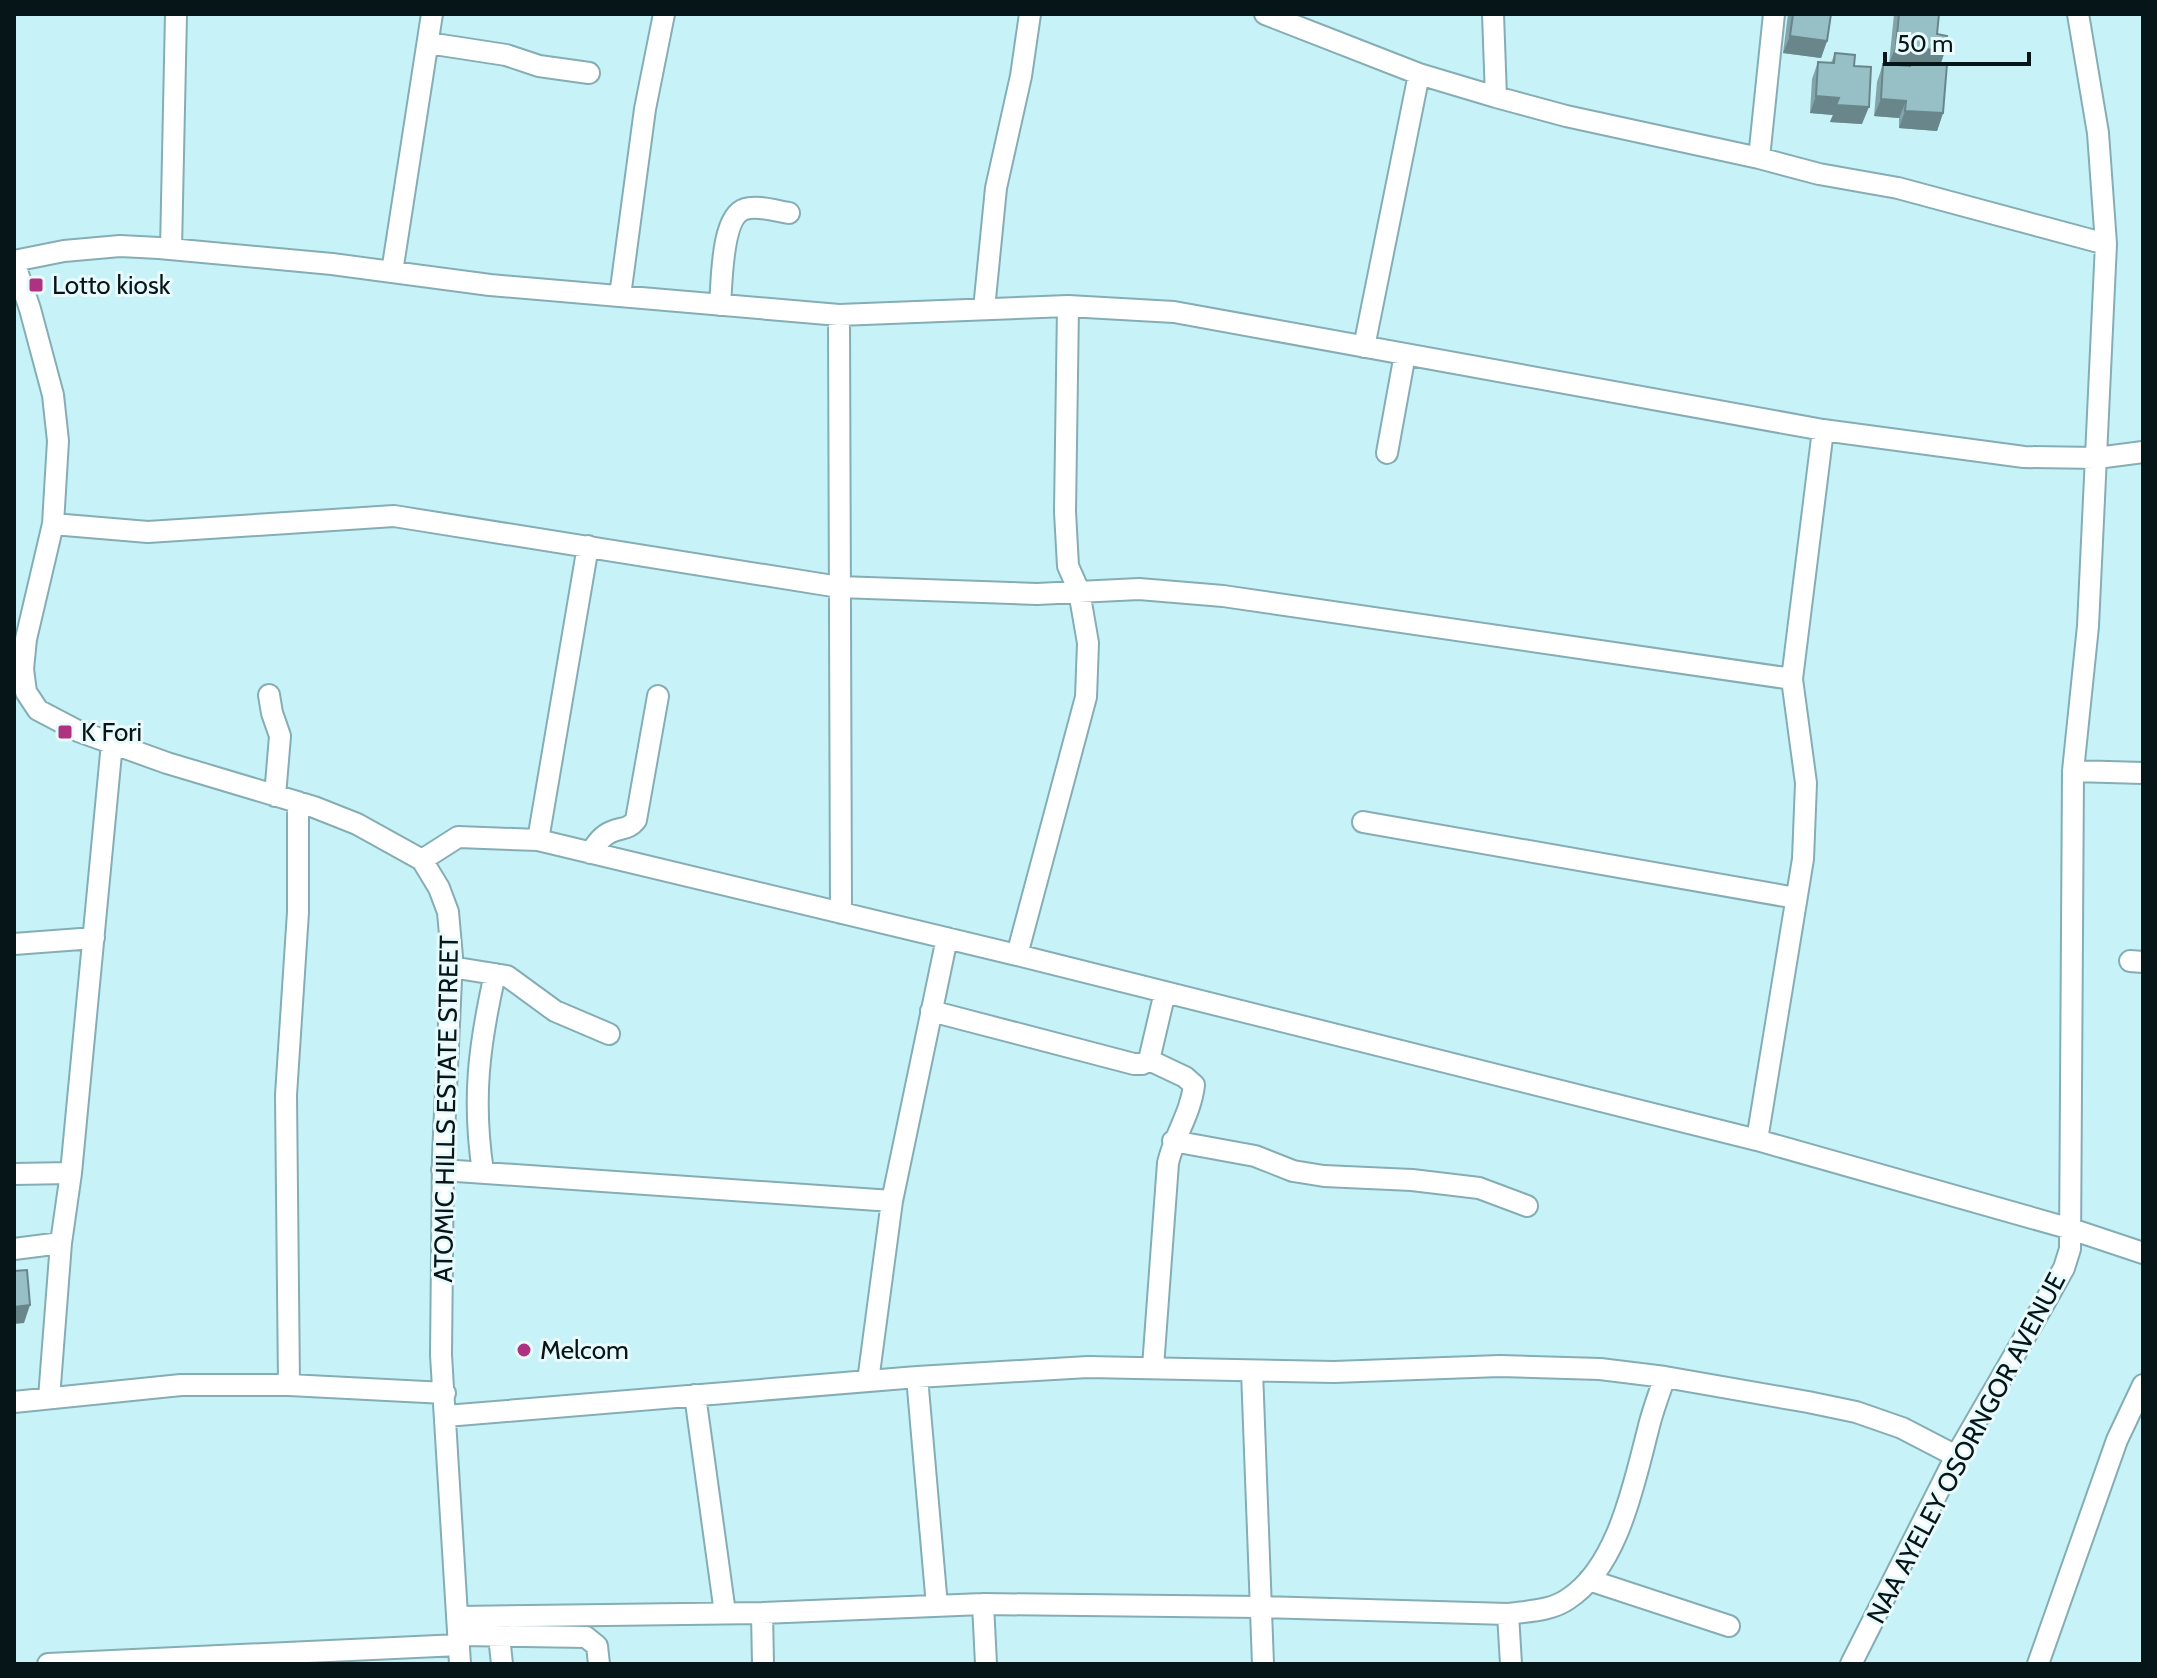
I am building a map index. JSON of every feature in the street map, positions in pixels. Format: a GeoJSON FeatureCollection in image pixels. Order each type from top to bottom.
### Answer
{"type":"FeatureCollection","features":[{"type":"Feature","properties":{"kind":"street"},"geometry":{"type":"LineString","coordinates":[[171,249],[176,14]]}},
{"type":"Feature","properties":{"kind":"street"},"geometry":{"type":"LineString","coordinates":[[392,272],[432,14]]}},
{"type":"Feature","properties":{"kind":"street"},"geometry":{"type":"LineString","coordinates":[[620,296],[645,109],[664,14]]}},
{"type":"Feature","properties":{"kind":"street"},"geometry":{"type":"LineString","coordinates":[[984,309],[996,188],[1021,76],[1030,14]]}},
{"type":"Feature","properties":{"kind":"street"},"geometry":{"type":"LineString","coordinates":[[1265,14],[1419,74],[1496,97],[1819,174],[1898,188],[2106,244]]}},
{"type":"Feature","properties":{"kind":"street"},"geometry":{"type":"LineString","coordinates":[[1493,14],[1496,97]]}},
{"type":"Feature","properties":{"kind":"street"},"geometry":{"type":"LineString","coordinates":[[1759,158],[1774,14]]}},
{"type":"Feature","properties":{"kind":"street","name":"NAA AYELEY OSORNGOR AVENUE"},"geometry":{"type":"LineString","coordinates":[[1851,1664],[1956,1456],[2064,1268],[2070,1249],[2073,771],[2088,626],[2106,244],[2098,133],[2078,14]]}},
{"type":"Feature","properties":{"kind":"street"},"geometry":{"type":"LineString","coordinates":[[428,43],[506,55],[539,66],[589,73]]}},
{"type":"Feature","properties":{"kind":"street"},"geometry":{"type":"LineString","coordinates":[[1364,347],[1419,74]]}},
{"type":"Feature","properties":{"kind":"street"},"geometry":{"type":"LineString","coordinates":[[720,305],[729,223],[738,212],[748,208],[789,213]]}},
{"type":"Feature","properties":{"kind":"street"},"geometry":{"type":"LineString","coordinates":[[2143,452],[2097,458],[2024,457],[1823,430],[1174,312],[1068,306],[839,315],[490,285],[392,272],[120,246],[64,251],[14,262],[53,395],[58,441],[53,524],[18,667],[26,692],[38,710],[78,731],[357,824],[422,860],[458,837],[538,840],[1017,955],[1757,1140],[2071,1229],[2143,1253]]}},
{"type":"Feature","properties":{"kind":"street"},"geometry":{"type":"LineString","coordinates":[[1017,955],[1086,697],[1088,643],[1079,591],[1068,566],[1065,512],[1068,306]]}},
{"type":"Feature","properties":{"kind":"street"},"geometry":{"type":"LineString","coordinates":[[839,315],[841,913]]}},
{"type":"Feature","properties":{"kind":"street"},"geometry":{"type":"LineString","coordinates":[[1387,453],[1405,354]]}},
{"type":"Feature","properties":{"kind":"street"},"geometry":{"type":"LineString","coordinates":[[1757,1140],[1803,859],[1806,783],[1792,679],[1823,430]]}},
{"type":"Feature","properties":{"kind":"street"},"geometry":{"type":"LineString","coordinates":[[53,524],[148,532],[394,516],[839,587],[1037,594],[1139,589],[1223,596],[1792,679]]}},
{"type":"Feature","properties":{"kind":"street"},"geometry":{"type":"LineString","coordinates":[[538,840],[588,546]]}},
{"type":"Feature","properties":{"kind":"street"},"geometry":{"type":"LineString","coordinates":[[269,695],[280,736],[275,796]]}},
{"type":"Feature","properties":{"kind":"street"},"geometry":{"type":"LineString","coordinates":[[590,853],[601,838],[612,831],[628,828],[636,820],[658,696]]}},
{"type":"Feature","properties":{"kind":"street"},"geometry":{"type":"LineString","coordinates":[[49,1398],[61,1243],[71,1173],[112,743]]}},
{"type":"Feature","properties":{"kind":"street"},"geometry":{"type":"LineString","coordinates":[[2073,771],[2143,773]]}},
{"type":"Feature","properties":{"kind":"street"},"geometry":{"type":"LineString","coordinates":[[289,1385],[286,1095],[298,912],[298,802]]}},
{"type":"Feature","properties":{"kind":"street"},"geometry":{"type":"LineString","coordinates":[[1363,822],[1796,898]]}},
{"type":"Feature","properties":{"kind":"street","name":"ATOMIC HILLS ESTATE STREET"},"geometry":{"type":"LineString","coordinates":[[422,860],[439,888],[452,933],[442,1170],[441,1355],[459,1640]]}},
{"type":"Feature","properties":{"kind":"street"},"geometry":{"type":"LineString","coordinates":[[14,944],[94,938]]}},
{"type":"Feature","properties":{"kind":"street"},"geometry":{"type":"LineString","coordinates":[[868,1381],[892,1201],[947,938]]}},
{"type":"Feature","properties":{"kind":"street"},"geometry":{"type":"LineString","coordinates":[[451,967],[507,976],[555,1011],[609,1034]]}},
{"type":"Feature","properties":{"kind":"street"},"geometry":{"type":"LineString","coordinates":[[483,1172],[476,1112],[477,1075],[495,974]]}},
{"type":"Feature","properties":{"kind":"street"},"geometry":{"type":"LineString","coordinates":[[1149,1060],[1165,992]]}},
{"type":"Feature","properties":{"kind":"street"},"geometry":{"type":"LineString","coordinates":[[931,1011],[1134,1064],[1149,1060],[1185,1077],[1194,1085],[1193,1101],[1173,1141],[1168,1163],[1153,1367]]}},
{"type":"Feature","properties":{"kind":"street"},"geometry":{"type":"LineString","coordinates":[[1173,1141],[1255,1156],[1293,1171],[1324,1176],[1412,1180],[1479,1188],[1527,1206]]}},
{"type":"Feature","properties":{"kind":"street"},"geometry":{"type":"LineString","coordinates":[[442,1170],[892,1201]]}},
{"type":"Feature","properties":{"kind":"street"},"geometry":{"type":"LineString","coordinates":[[14,1174],[71,1173]]}},
{"type":"Feature","properties":{"kind":"street"},"geometry":{"type":"LineString","coordinates":[[14,1249],[61,1243]]}},
{"type":"Feature","properties":{"kind":"street"},"geometry":{"type":"LineString","coordinates":[[446,1416],[917,1377],[1088,1367],[1334,1372],[1500,1366],[1600,1369],[1665,1377],[1856,1412],[1902,1428],[1956,1456]]}},
{"type":"Feature","properties":{"kind":"street"},"geometry":{"type":"LineString","coordinates":[[1252,1371],[1263,1664]]}},
{"type":"Feature","properties":{"kind":"street"},"geometry":{"type":"LineString","coordinates":[[917,1377],[937,1606]]}},
{"type":"Feature","properties":{"kind":"street"},"geometry":{"type":"LineString","coordinates":[[459,1640],[725,1613],[983,1604],[1508,1614],[1543,1609],[1568,1600],[1589,1580],[1610,1547],[1630,1503],[1648,1427],[1665,1377]]}},
{"type":"Feature","properties":{"kind":"street"},"geometry":{"type":"LineString","coordinates":[[14,1402],[181,1385],[289,1385],[445,1393]]}},
{"type":"Feature","properties":{"kind":"street"},"geometry":{"type":"LineString","coordinates":[[2038,1664],[2135,1420],[2143,1385]]}},
{"type":"Feature","properties":{"kind":"street"},"geometry":{"type":"LineString","coordinates":[[695,1395],[725,1613]]}},
{"type":"Feature","properties":{"kind":"street"},"geometry":{"type":"LineString","coordinates":[[1589,1580],[1729,1626]]}},
{"type":"Feature","properties":{"kind":"street"},"geometry":{"type":"LineString","coordinates":[[983,1604],[986,1664]]}},
{"type":"Feature","properties":{"kind":"street"},"geometry":{"type":"LineString","coordinates":[[762,1613],[763,1664]]}},
{"type":"Feature","properties":{"kind":"street"},"geometry":{"type":"LineString","coordinates":[[1508,1614],[1511,1664]]}},
{"type":"Feature","properties":{"kind":"street"},"geometry":{"type":"LineString","coordinates":[[499,1636],[502,1664]]}},
{"type":"Feature","properties":{"kind":"street"},"geometry":{"type":"LineString","coordinates":[[48,1664],[499,1636],[586,1637],[597,1646],[599,1664]]}},
{"type":"Feature","properties":{"kind":"building"},"geometry":{"type":"Polygon","coordinates":[[[1793,14],[1831,14],[1827,41],[1790,36],[1793,14]]]}},
{"type":"Feature","properties":{"kind":"building"},"geometry":{"type":"Polygon","coordinates":[[[1899,14],[1939,14],[1937,34],[1947,36],[1945,51],[1896,46],[1899,14]]]}},
{"type":"Feature","properties":{"kind":"building"},"geometry":{"type":"Polygon","coordinates":[[[1835,53],[1855,55],[1854,66],[1871,67],[1869,107],[1836,105],[1839,98],[1816,96],[1818,62],[1834,63],[1835,53]]]}},
{"type":"Feature","properties":{"kind":"building"},"geometry":{"type":"Polygon","coordinates":[[[1910,62],[1947,64],[1943,113],[1905,111],[1906,101],[1881,99],[1883,64],[1910,66],[1910,62]]]}},
{"type":"Feature","properties":{"kind":"building"},"geometry":{"type":"Polygon","coordinates":[[[27,1270],[30,1305],[14,1307],[14,1271],[27,1270]]]}},
{"type":"Feature","properties":{"kind":"place","name":"Lotto kiosk"},"geometry":{"type":"Point","coordinates":[36,285]}},
{"type":"Feature","properties":{"kind":"place","name":"K Fori"},"geometry":{"type":"Point","coordinates":[65,732]}},
{"type":"Feature","properties":{"kind":"place","name":"Melcom"},"geometry":{"type":"Point","coordinates":[524,1350]}}]}
